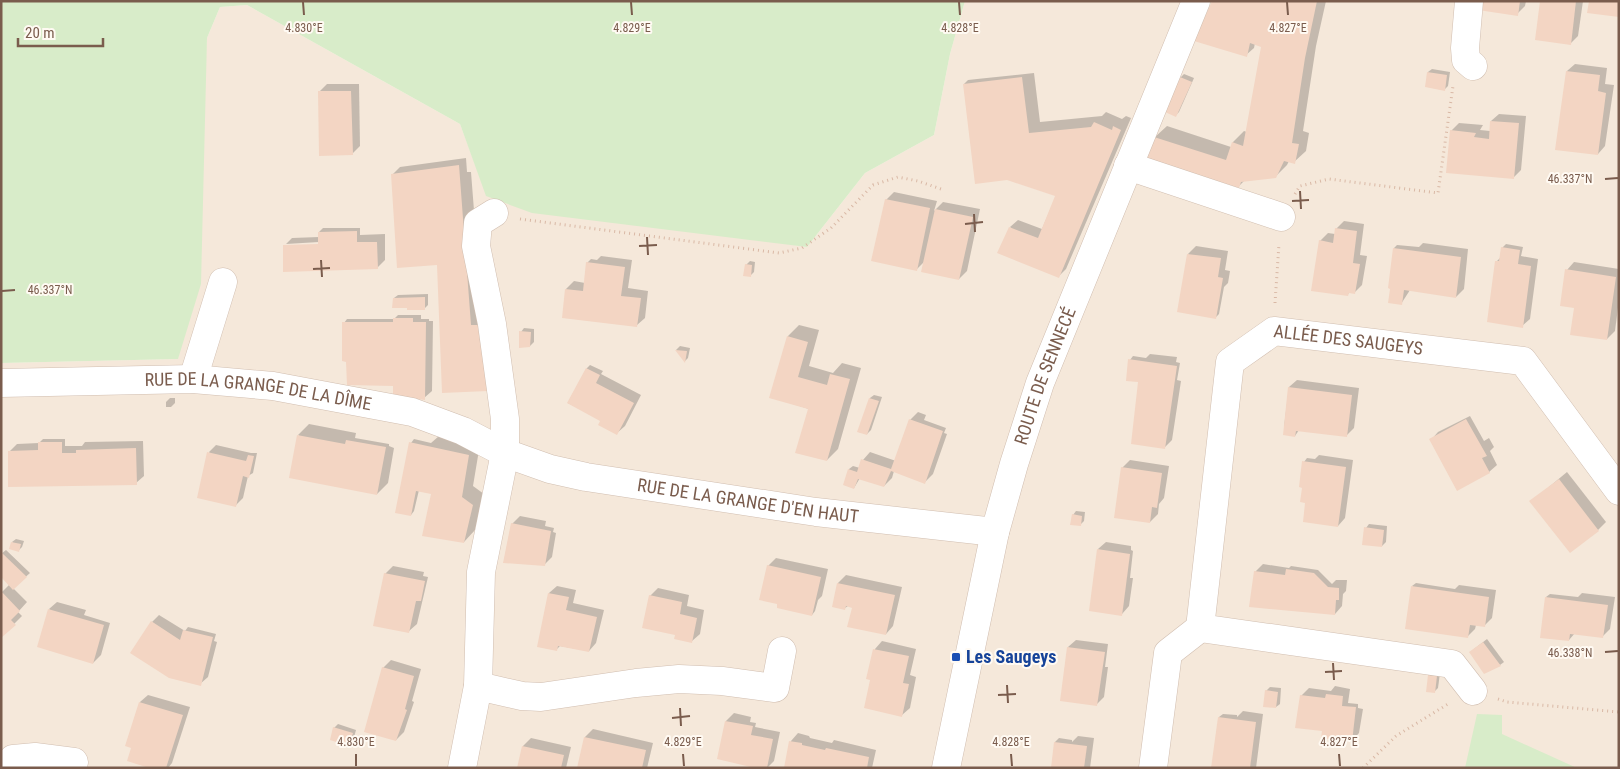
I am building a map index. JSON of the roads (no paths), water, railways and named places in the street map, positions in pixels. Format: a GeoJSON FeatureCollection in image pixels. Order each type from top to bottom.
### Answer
{"type":"FeatureCollection","features":[{"type":"Feature","properties":{"kind":"street","name":"ROUTE DE SENNECÉ"},"geometry":{"type":"LineString","coordinates":[[946,768],[995,532],[1040,383],[1196,1]]}},
{"type":"Feature","properties":{"kind":"street"},"geometry":{"type":"LineString","coordinates":[[1469,1],[1465,48],[1469,63]]}},
{"type":"Feature","properties":{"kind":"street"},"geometry":{"type":"LineString","coordinates":[[1128,166],[1281,217]]}},
{"type":"Feature","properties":{"kind":"street"},"geometry":{"type":"LineString","coordinates":[[462,768],[478,686],[482,572],[505,453],[505,419],[492,324],[476,246],[478,223],[494,213]]}},
{"type":"Feature","properties":{"kind":"street"},"geometry":{"type":"LineString","coordinates":[[192,379],[223,282]]}},
{"type":"Feature","properties":{"kind":"street","name":"ALLÉE DES SAUGEYS"},"geometry":{"type":"LineString","coordinates":[[1200,628],[1230,362],[1274,331],[1523,361],[1619,491]]}},
{"type":"Feature","properties":{"kind":"street","name":"RUE DE LA GRANGE DE LA DÎME"},"geometry":{"type":"LineString","coordinates":[[1,383],[192,379],[273,386],[412,412],[463,431],[505,453]]}},
{"type":"Feature","properties":{"kind":"street","name":"RUE DE LA GRANGE D'EN HAUT"},"geometry":{"type":"LineString","coordinates":[[505,453],[550,469],[586,477],[816,512],[995,532]]}},
{"type":"Feature","properties":{"kind":"street"},"geometry":{"type":"LineString","coordinates":[[1152,768],[1168,653],[1200,628],[1452,664],[1472,691]]}},
{"type":"Feature","properties":{"kind":"street"},"geometry":{"type":"LineString","coordinates":[[478,686],[522,696],[541,697],[636,683],[680,679],[722,680],[776,688],[782,651]]}},
{"type":"Feature","properties":{"kind":"street"},"geometry":{"type":"LineString","coordinates":[[8,756],[74,762]]}},
{"type":"Feature","properties":{"kind":"place","name":"Les Saugeys"},"geometry":{"type":"Point","coordinates":[956,657]}}]}
